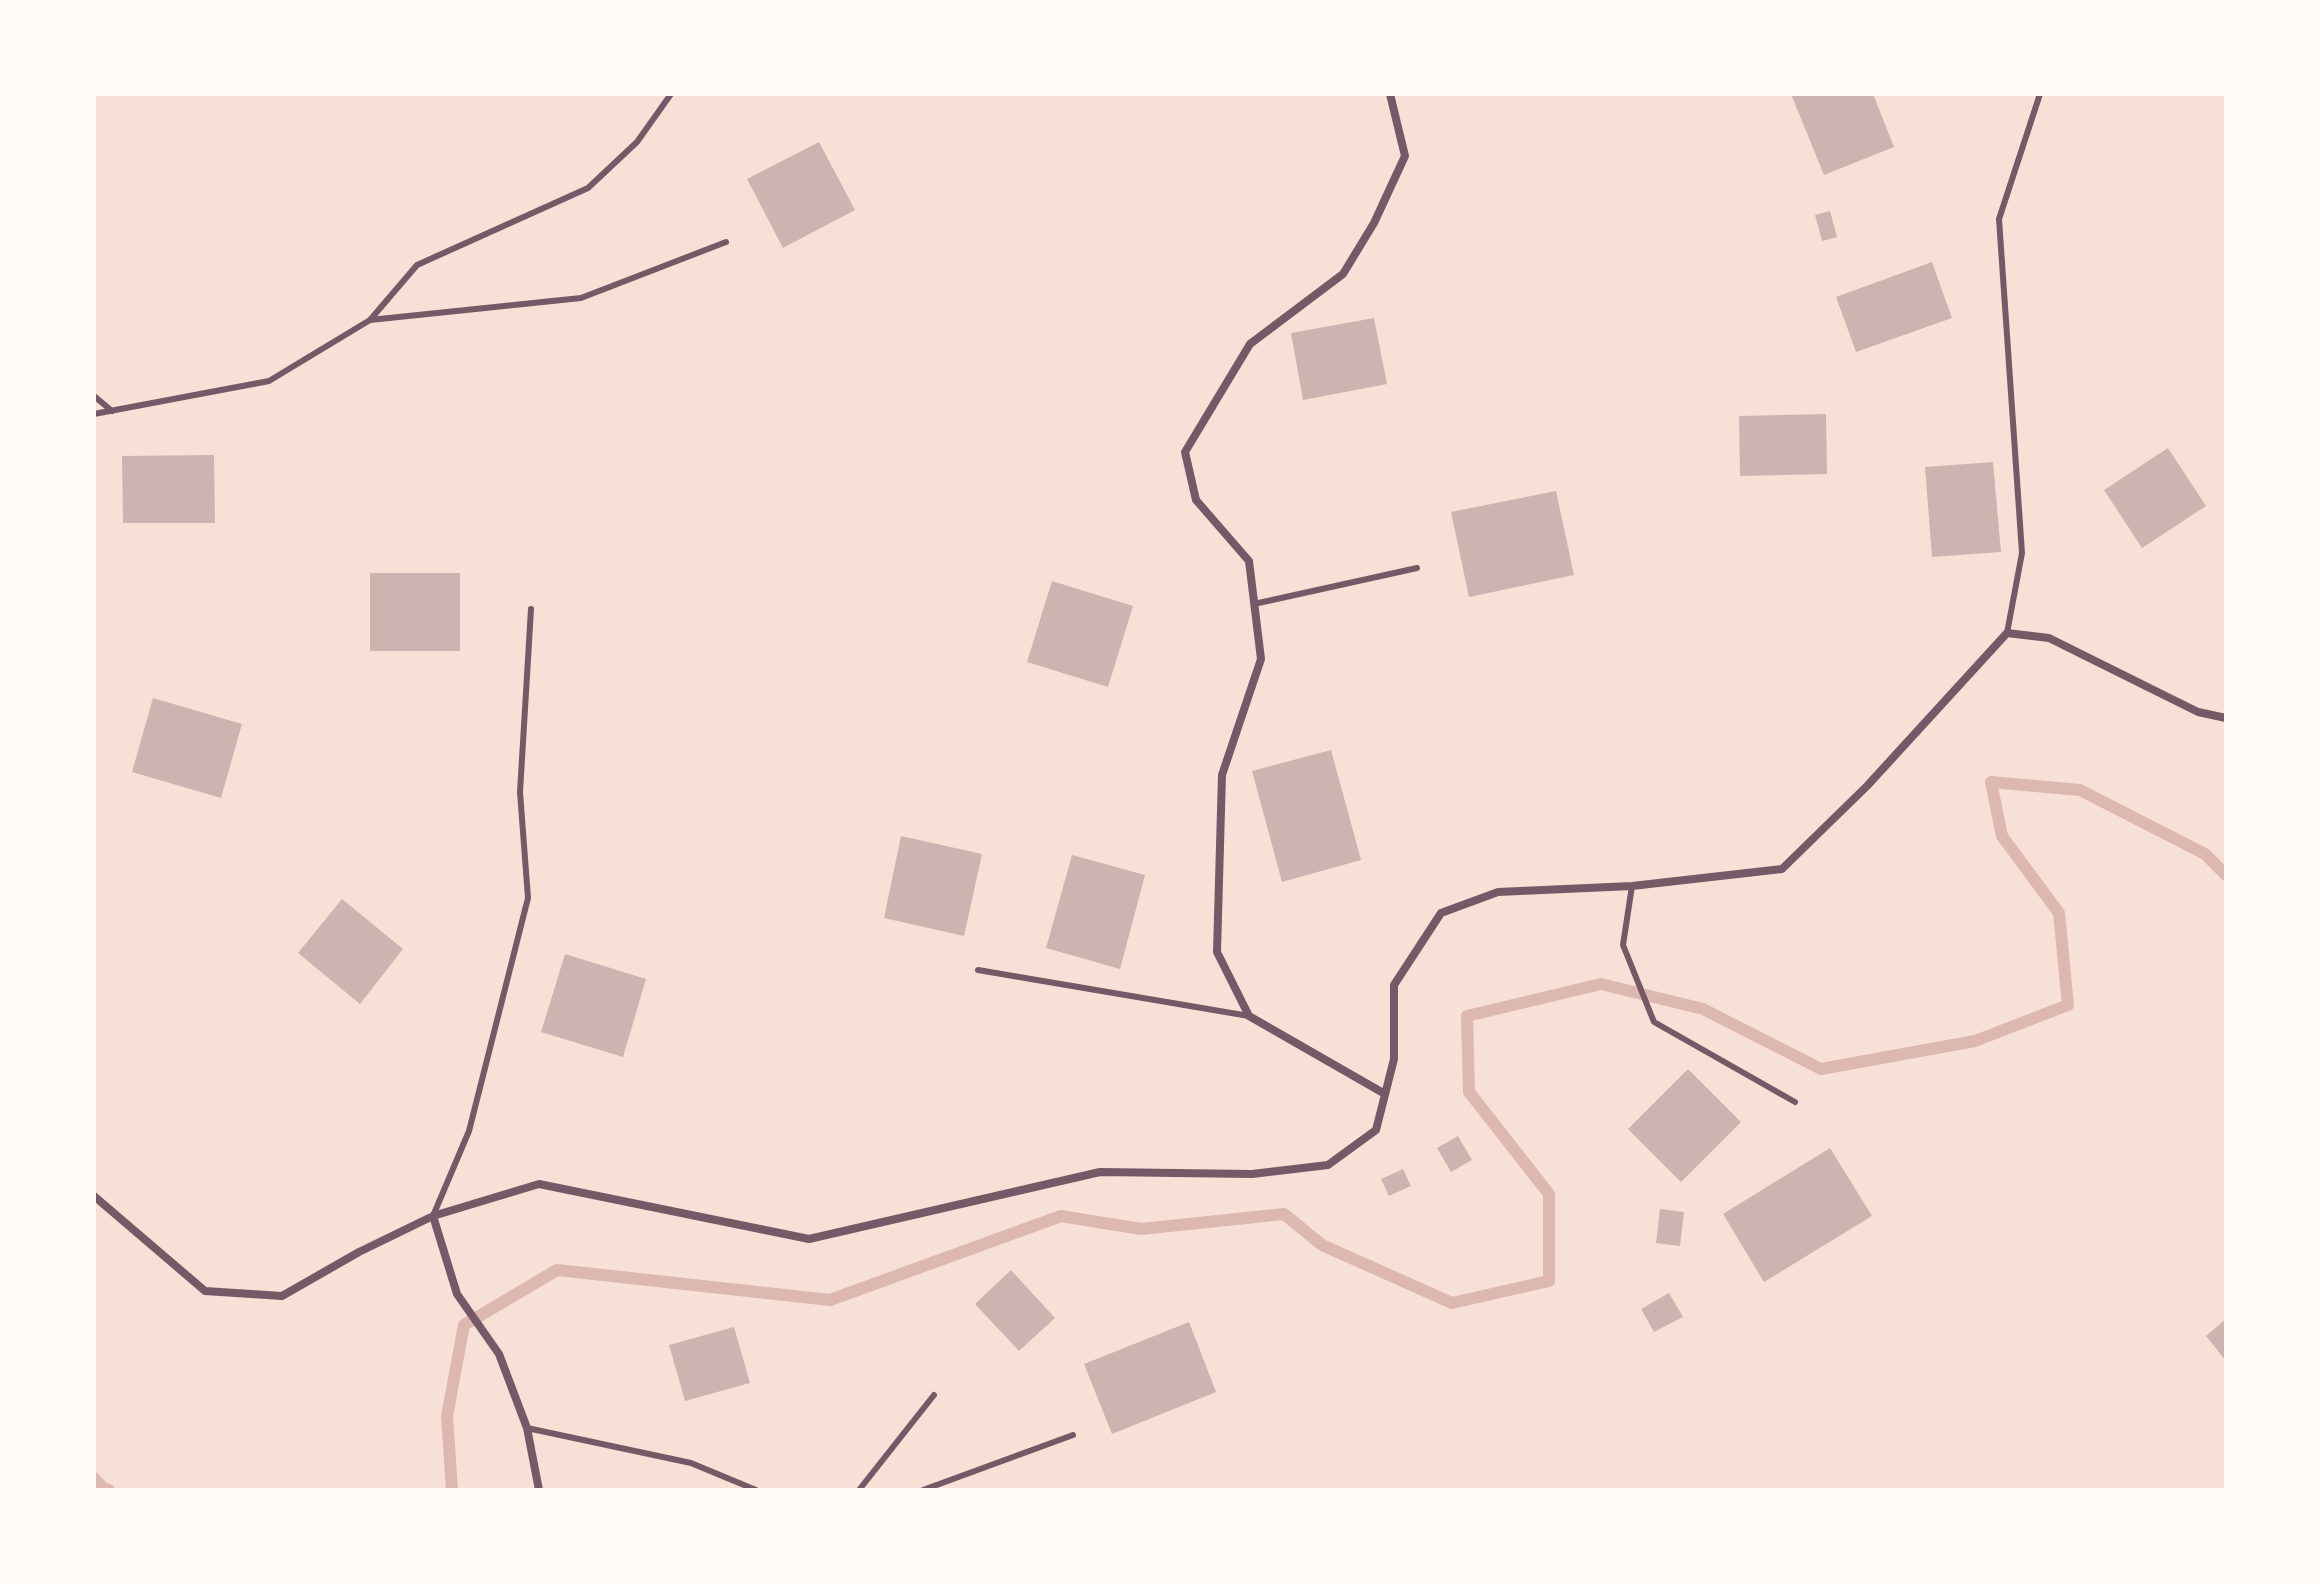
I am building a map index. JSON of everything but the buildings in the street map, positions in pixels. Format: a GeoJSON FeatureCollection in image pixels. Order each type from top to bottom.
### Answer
{"type":"FeatureCollection","features":[{"type":"Feature","properties":{"kind":"street"},"geometry":{"type":"LineString","coordinates":[[1385,1094],[1249,1016],[1217,952],[1222,775],[1261,659],[1249,561],[1196,500],[1185,452],[1250,344],[1343,274],[1374,223],[1405,156],[1390,94]]}},
{"type":"Feature","properties":{"kind":"street"},"geometry":{"type":"LineString","coordinates":[[94,1196],[205,1291],[282,1296],[359,1252],[433,1216],[539,1184],[809,1239],[1100,1172],[1252,1174],[1328,1165],[1376,1130],[1394,1059],[1394,985],[1441,913],[1498,892],[1632,886],[1782,869],[1867,786],[2007,633],[2049,638],[2198,712],[2226,718]]}},
{"type":"Feature","properties":{"kind":"street"},"geometry":{"type":"LineString","coordinates":[[433,1216],[457,1294],[499,1354],[527,1428],[539,1490]]}},
{"type":"Feature","properties":{"kind":"lane"},"geometry":{"type":"LineString","coordinates":[[94,414],[269,381],[370,320],[417,265],[588,188],[637,142],[671,94]]}},
{"type":"Feature","properties":{"kind":"lane"},"geometry":{"type":"LineString","coordinates":[[2007,633],[2022,553],[1999,219],[2040,94]]}},
{"type":"Feature","properties":{"kind":"lane"},"geometry":{"type":"LineString","coordinates":[[370,320],[581,298],[726,242]]}},
{"type":"Feature","properties":{"kind":"lane"},"geometry":{"type":"LineString","coordinates":[[94,396],[112,411]]}},
{"type":"Feature","properties":{"kind":"lane"},"geometry":{"type":"LineString","coordinates":[[1254,604],[1417,568]]}},
{"type":"Feature","properties":{"kind":"lane"},"geometry":{"type":"LineString","coordinates":[[433,1216],[469,1131],[528,898],[520,792],[531,609]]}},
{"type":"Feature","properties":{"kind":"lane"},"geometry":{"type":"LineString","coordinates":[[1632,886],[1623,945],[1654,1022],[1795,1102]]}},
{"type":"Feature","properties":{"kind":"lane"},"geometry":{"type":"LineString","coordinates":[[978,970],[1249,1016]]}},
{"type":"Feature","properties":{"kind":"lane"},"geometry":{"type":"LineString","coordinates":[[859,1490],[934,1395]]}},
{"type":"Feature","properties":{"kind":"lane"},"geometry":{"type":"LineString","coordinates":[[527,1428],[691,1463],[756,1490]]}},
{"type":"Feature","properties":{"kind":"lane"},"geometry":{"type":"LineString","coordinates":[[923,1490],[1073,1435]]}},
{"type":"Feature","properties":{"kind":"waterway"},"geometry":{"type":"LineString","coordinates":[[452,1490],[447,1416],[464,1325],[557,1270],[830,1300],[1061,1216],[1141,1229],[1284,1214],[1322,1245],[1452,1303],[1549,1281],[1549,1194],[1469,1092],[1467,1016],[1601,984],[1703,1009],[1821,1069],[1975,1041],[2068,1005],[2059,913],[2002,836],[1991,782],[2080,790],[2205,854],[2226,875]]}},
{"type":"Feature","properties":{"kind":"waterway"},"geometry":{"type":"LineString","coordinates":[[94,1478],[109,1490]]}}]}
